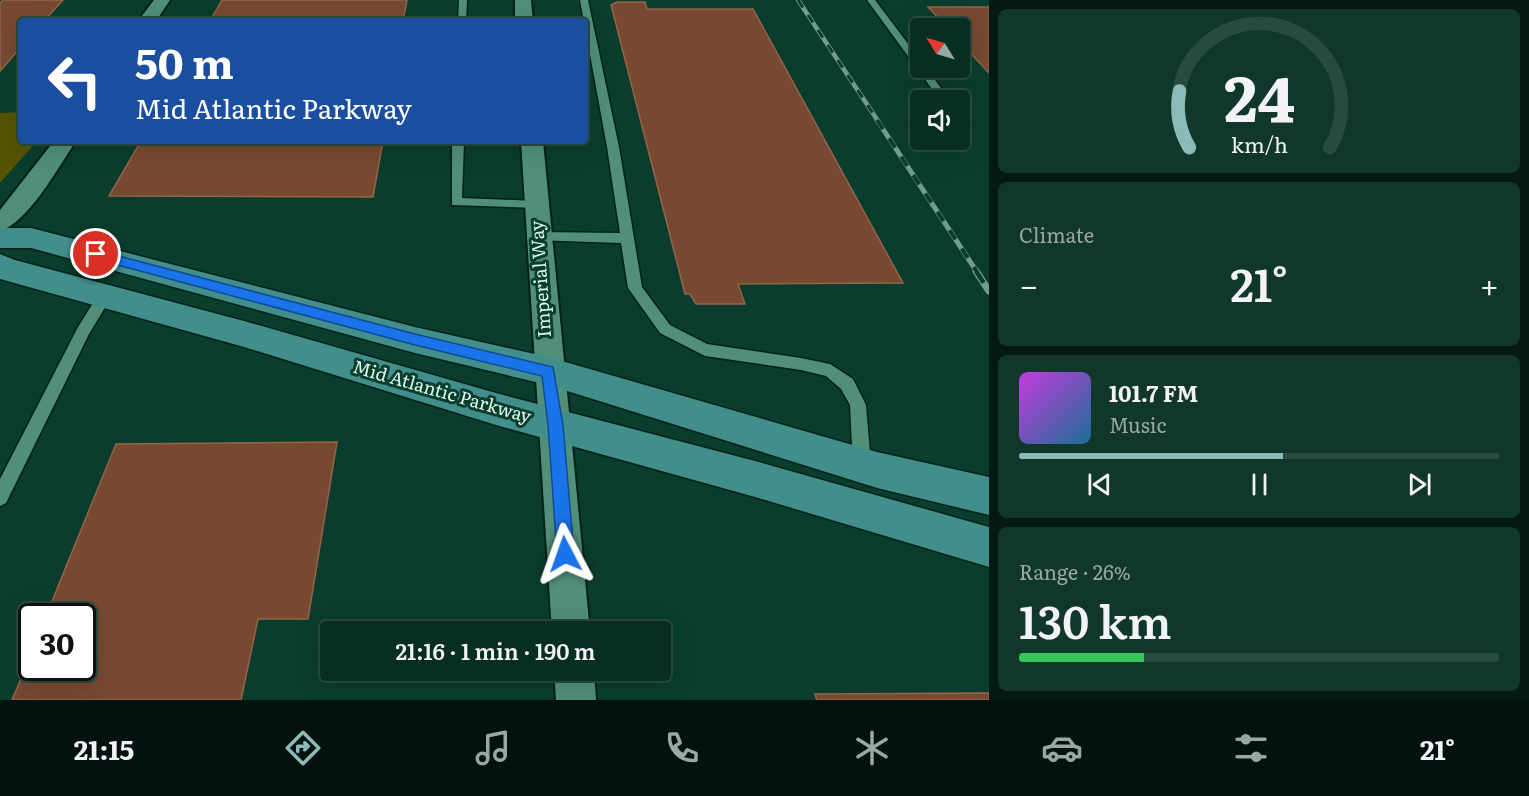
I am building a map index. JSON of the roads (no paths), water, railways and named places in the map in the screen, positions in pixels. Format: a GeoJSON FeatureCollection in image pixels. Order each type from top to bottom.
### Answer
{"type":"FeatureCollection","features":[{"type":"Feature","properties":{"kind":"street"},"geometry":{"type":"LineString","coordinates":[[149,18],[162,0]]}},
{"type":"Feature","properties":{"kind":"street"},"geometry":{"type":"LineString","coordinates":[[523,0],[524,18]]}},
{"type":"Feature","properties":{"kind":"street"},"geometry":{"type":"LineString","coordinates":[[0,223],[22,201],[63,144]]}},
{"type":"Feature","properties":{"kind":"street","name":"Imperial Way"},"geometry":{"type":"LineString","coordinates":[[532,144],[548,371],[555,425],[570,621]]}},
{"type":"Feature","properties":{"kind":"street"},"geometry":{"type":"LineString","coordinates":[[0,238],[31,238],[415,340],[548,371],[862,465],[989,496]]}},
{"type":"Feature","properties":{"kind":"street","name":"Mid Atlantic Parkway"},"geometry":{"type":"LineString","coordinates":[[0,265],[989,547]]}},
{"type":"Feature","properties":{"kind":"street"},"geometry":{"type":"LineString","coordinates":[[575,681],[576,700]]}},
{"type":"Feature","properties":{"kind":"lane"},"geometry":{"type":"LineString","coordinates":[[462,18],[463,0]]}},
{"type":"Feature","properties":{"kind":"lane"},"geometry":{"type":"LineString","coordinates":[[584,0],[588,18]]}},
{"type":"Feature","properties":{"kind":"lane"},"geometry":{"type":"LineString","coordinates":[[872,0],[938,90]]}},
{"type":"Feature","properties":{"kind":"lane"},"geometry":{"type":"LineString","coordinates":[[588,20],[613,147],[635,288],[664,329],[705,350],[801,364],[830,371],[847,384],[858,405],[862,465]]}},
{"type":"Feature","properties":{"kind":"lane"},"geometry":{"type":"LineString","coordinates":[[458,144],[456,202],[536,205]]}},
{"type":"Feature","properties":{"kind":"lane"},"geometry":{"type":"LineString","coordinates":[[538,237],[626,238]]}},
{"type":"Feature","properties":{"kind":"lane"},"geometry":{"type":"LineString","coordinates":[[0,497],[83,331],[105,296]]}},
{"type":"Feature","properties":{"kind":"railway"},"geometry":{"type":"LineString","coordinates":[[798,0],[878,121]]}},
{"type":"Feature","properties":{"kind":"railway"},"geometry":{"type":"LineString","coordinates":[[877,120],[977,272]]}},
{"type":"Feature","properties":{"kind":"railway"},"geometry":{"type":"LineString","coordinates":[[976,271],[989,291]]}}]}
